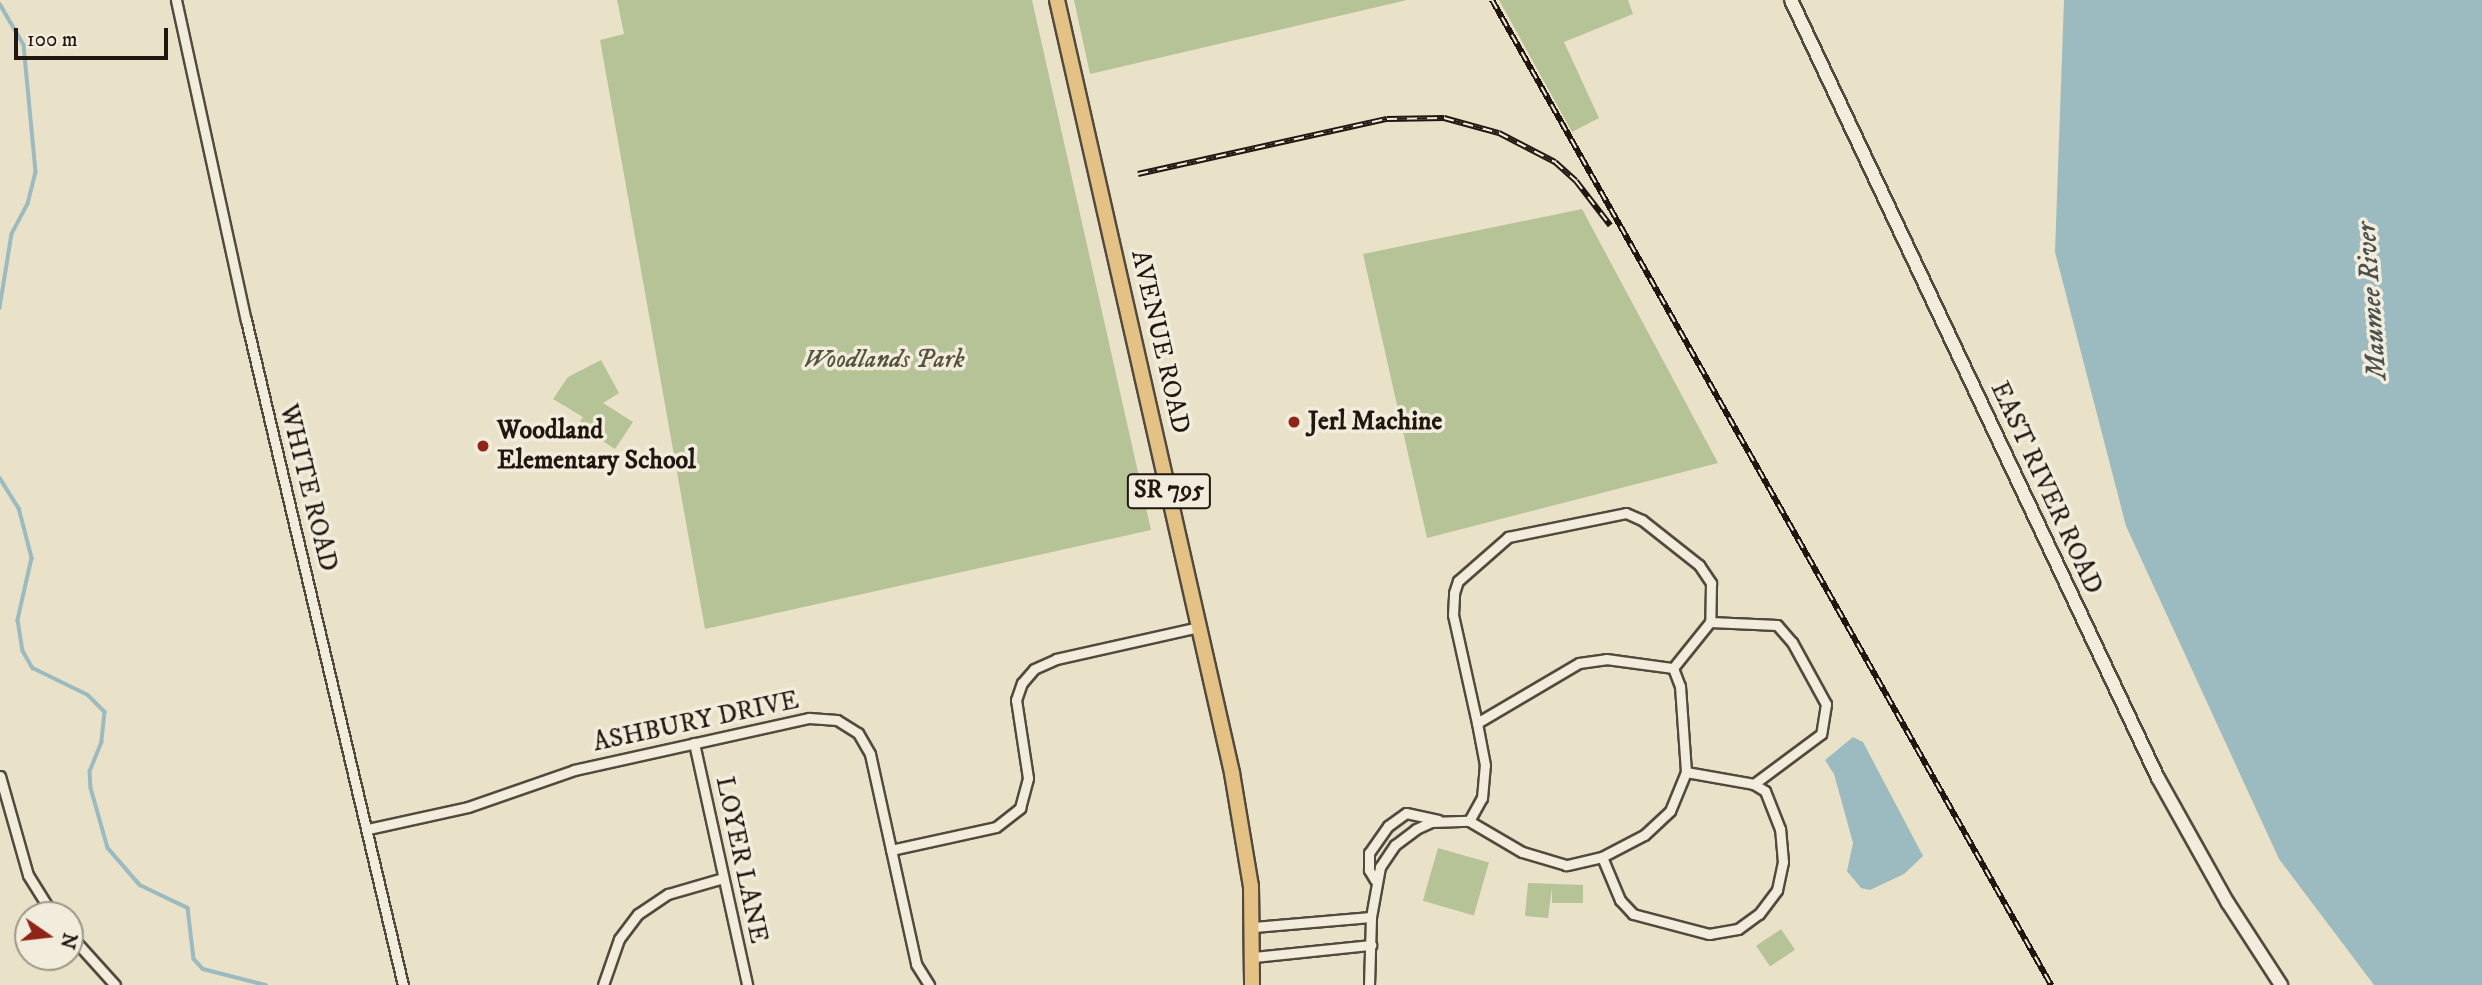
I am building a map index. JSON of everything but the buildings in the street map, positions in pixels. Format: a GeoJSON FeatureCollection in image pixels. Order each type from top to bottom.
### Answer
{"type":"FeatureCollection","features":[{"type":"Feature","properties":{"kind":"main road","name":"AVENUE ROAD"},"geometry":{"type":"LineString","coordinates":[[1057,0],[1243,833],[1254,928],[1252,985]]}},
{"type":"Feature","properties":{"kind":"main road","name":"EAST RIVER ROAD"},"geometry":{"type":"LineString","coordinates":[[1791,0],[2158,778],[2230,907],[2281,985]]}},
{"type":"Feature","properties":{"kind":"street","name":"WHITE ROAD"},"geometry":{"type":"LineString","coordinates":[[176,0],[243,309],[403,985]]}},
{"type":"Feature","properties":{"kind":"street"},"geometry":{"type":"LineString","coordinates":[[1469,821],[1482,798],[1485,765],[1453,615],[1454,593],[1458,581],[1508,537],[1626,513],[1634,515],[1706,573],[1714,598],[1710,622],[1673,668]]}},
{"type":"Feature","properties":{"kind":"street"},"geometry":{"type":"LineString","coordinates":[[1710,622],[1777,625],[1792,642],[1826,704],[1821,734],[1754,784]]}},
{"type":"Feature","properties":{"kind":"street"},"geometry":{"type":"LineString","coordinates":[[891,850],[996,827],[1020,808],[1028,778],[1016,700],[1022,683],[1034,669],[1056,660],[1199,627]]}},
{"type":"Feature","properties":{"kind":"street"},"geometry":{"type":"LineString","coordinates":[[1477,723],[1579,663],[1606,659],[1673,668]]}},
{"type":"Feature","properties":{"kind":"street"},"geometry":{"type":"LineString","coordinates":[[1375,880],[1369,870],[1368,853],[1388,826],[1414,813],[1440,821],[1469,821],[1543,860],[1566,865],[1602,857],[1661,821],[1676,800],[1686,772],[1680,686],[1673,668]]}},
{"type":"Feature","properties":{"kind":"street","name":"ASHBURY DRIVE"},"geometry":{"type":"LineString","coordinates":[[368,829],[468,807],[574,769],[809,718],[845,723],[867,746],[916,964],[929,985]]}},
{"type":"Feature","properties":{"kind":"street","name":"LOYER LANE"},"geometry":{"type":"LineString","coordinates":[[694,743],[747,985]]}},
{"type":"Feature","properties":{"kind":"street"},"geometry":{"type":"LineString","coordinates":[[1602,857],[1619,900],[1633,914],[1709,934],[1738,929],[1770,902],[1781,879],[1780,829],[1765,792],[1754,784],[1686,772]]}},
{"type":"Feature","properties":{"kind":"street"},"geometry":{"type":"LineString","coordinates":[[0,776],[28,875],[44,901]]}},
{"type":"Feature","properties":{"kind":"street"},"geometry":{"type":"LineString","coordinates":[[1369,985],[1375,880],[1385,858],[1405,835],[1440,821]]}},
{"type":"Feature","properties":{"kind":"street"},"geometry":{"type":"LineString","coordinates":[[603,985],[619,939],[638,914],[668,894],[723,878]]}},
{"type":"Feature","properties":{"kind":"street"},"geometry":{"type":"LineString","coordinates":[[1254,928],[1371,917]]}},
{"type":"Feature","properties":{"kind":"street"},"geometry":{"type":"LineString","coordinates":[[1254,957],[1371,945]]}},
{"type":"Feature","properties":{"kind":"street"},"geometry":{"type":"LineString","coordinates":[[84,950],[115,985]]}},
{"type":"Feature","properties":{"kind":"green space","name":"Woodlands Park"},"geometry":{"type":"Polygon","coordinates":[[[617,0],[1032,0],[1151,530],[705,629],[600,40],[624,34],[617,0]]]}},
{"type":"Feature","properties":{"kind":"green space"},"geometry":{"type":"Polygon","coordinates":[[[1074,0],[1407,0],[1090,74],[1074,0]]]}},
{"type":"Feature","properties":{"kind":"green space"},"geometry":{"type":"Polygon","coordinates":[[[1499,0],[1628,0],[1633,14],[1564,42],[1599,118],[1572,132],[1499,0]]]}},
{"type":"Feature","properties":{"kind":"green space"},"geometry":{"type":"Polygon","coordinates":[[[1582,209],[1718,463],[1427,538],[1363,254],[1582,209]]]}},
{"type":"Feature","properties":{"kind":"green space"},"geometry":{"type":"Polygon","coordinates":[[[601,360],[619,393],[603,403],[633,422],[615,449],[578,425],[583,417],[553,399],[568,377],[601,360]]]}},
{"type":"Feature","properties":{"kind":"green space"},"geometry":{"type":"Polygon","coordinates":[[[1438,848],[1489,863],[1474,915],[1423,901],[1438,848]]]}},
{"type":"Feature","properties":{"kind":"green space"},"geometry":{"type":"Polygon","coordinates":[[[1528,883],[1583,885],[1583,903],[1552,903],[1552,888],[1548,918],[1525,916],[1528,883]]]}},
{"type":"Feature","properties":{"kind":"green space"},"geometry":{"type":"Polygon","coordinates":[[[1781,929],[1795,950],[1770,967],[1756,946],[1781,929]]]}},
{"type":"Feature","properties":{"kind":"water","name":"Maumee River"},"geometry":{"type":"Polygon","coordinates":[[[2064,0],[2482,0],[2482,985],[2374,985],[2279,859],[2126,526],[2055,252],[2064,0]]]}},
{"type":"Feature","properties":{"kind":"water"},"geometry":{"type":"Polygon","coordinates":[[[1853,737],[1863,742],[1923,856],[1904,874],[1870,890],[1861,888],[1847,871],[1853,843],[1834,774],[1825,760],[1853,737]]]}},
{"type":"Feature","properties":{"kind":"waterway"},"geometry":{"type":"LineString","coordinates":[[0,4],[24,45],[36,172],[28,204],[12,234],[0,308]]}},
{"type":"Feature","properties":{"kind":"waterway"},"geometry":{"type":"LineString","coordinates":[[0,478],[19,508],[32,558],[18,620],[23,651],[33,668],[88,695],[105,712],[102,742],[90,771],[91,788],[108,848],[140,885],[188,908],[194,959],[203,969],[266,985]]}},
{"type":"Feature","properties":{"kind":"railway"},"geometry":{"type":"LineString","coordinates":[[1492,0],[2051,985]]}},
{"type":"Feature","properties":{"kind":"railway"},"geometry":{"type":"LineString","coordinates":[[1138,174],[1387,119],[1444,118],[1499,133],[1555,162],[1576,181],[1610,225]]}},
{"type":"Feature","properties":{"kind":"place","name":"Jerl Machine"},"geometry":{"type":"Point","coordinates":[1294,422]}},
{"type":"Feature","properties":{"kind":"place","name":"Woodland Elementary School"},"geometry":{"type":"Point","coordinates":[483,446]}}]}
